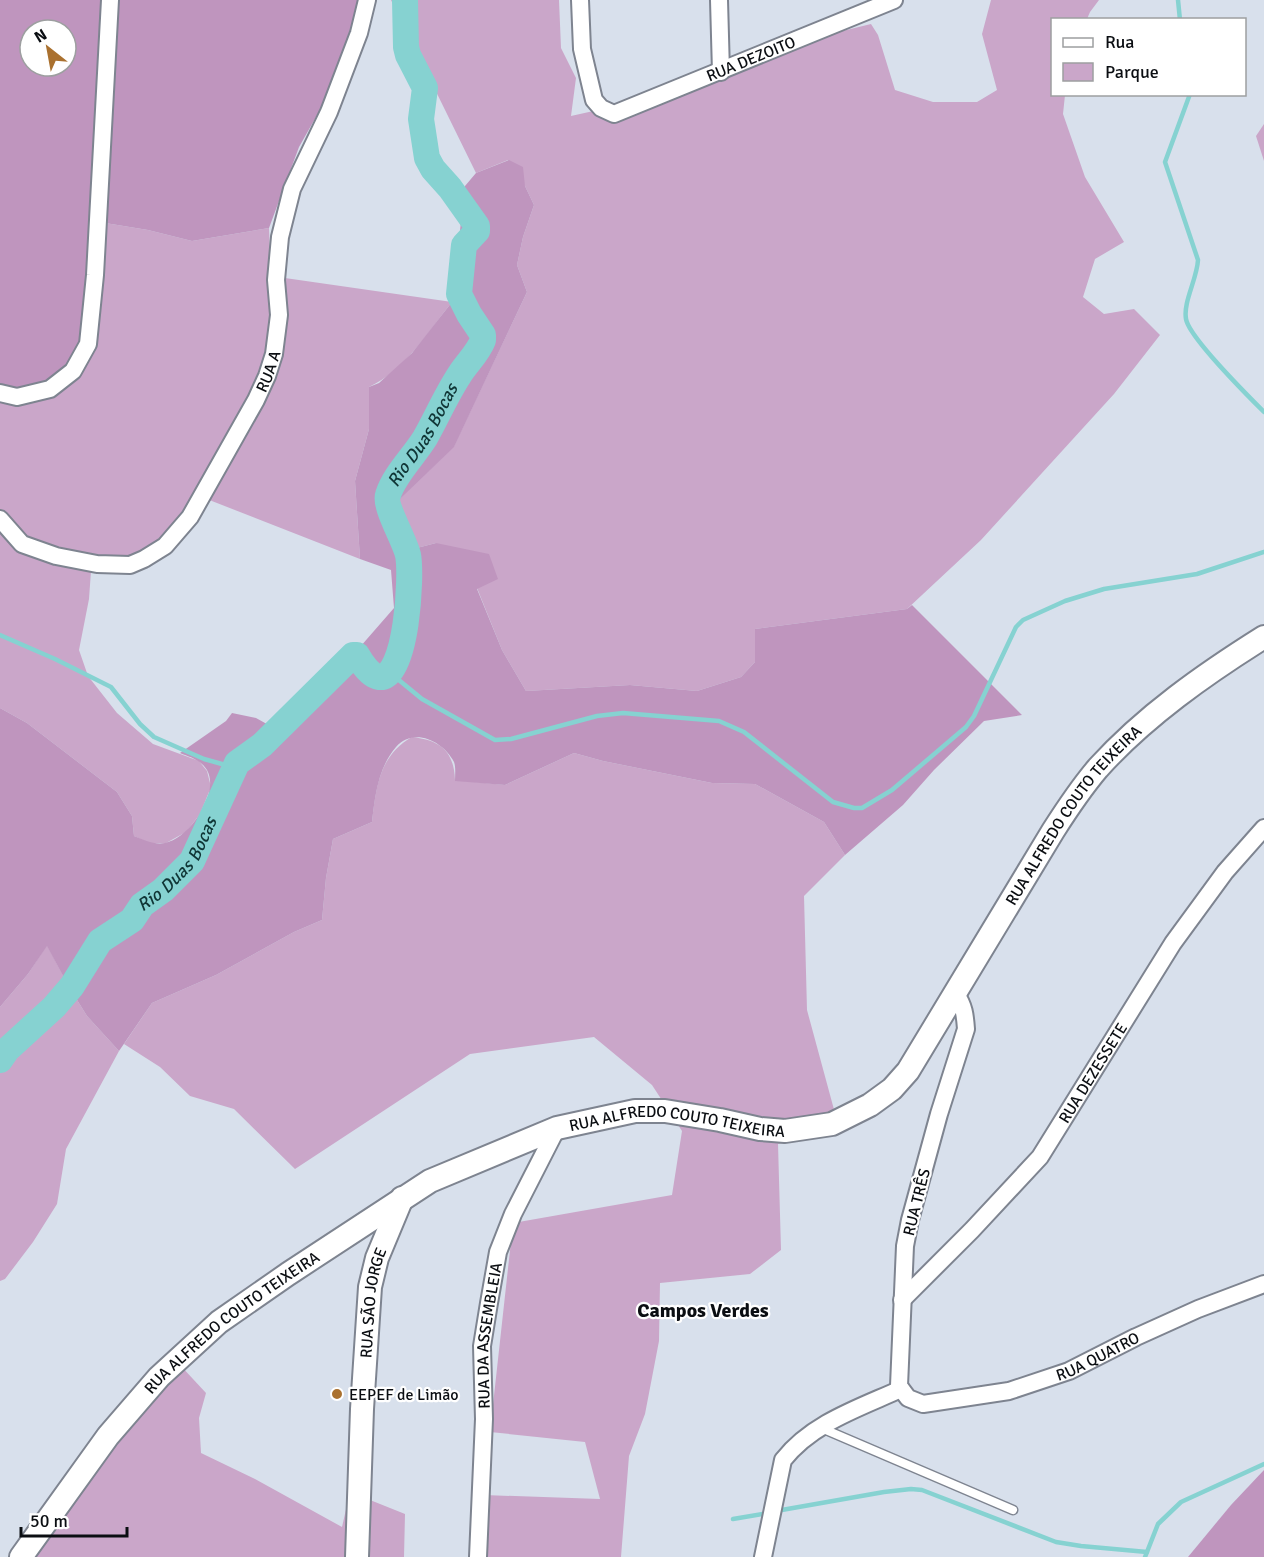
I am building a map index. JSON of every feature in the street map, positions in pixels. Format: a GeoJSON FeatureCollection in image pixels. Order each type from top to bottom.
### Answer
{"type":"FeatureCollection","features":[{"type":"Feature","properties":{"kind":"street"},"geometry":{"type":"LineString","coordinates":[[0,393],[17,397],[50,389],[74,371],[88,344],[95,275],[110,0]]}},
{"type":"Feature","properties":{"kind":"street","name":"RUA A"},"geometry":{"type":"LineString","coordinates":[[0,519],[22,544],[48,553],[97,564],[130,565],[144,560],[165,546],[190,517],[256,400],[267,376],[274,354],[279,315],[276,280],[279,237],[292,189],[329,112],[359,33],[367,0]]}},
{"type":"Feature","properties":{"kind":"street","name":"RUA DEZOITO"},"geometry":{"type":"LineString","coordinates":[[580,0],[582,49],[592,94],[601,108],[614,114],[894,0]]}},
{"type":"Feature","properties":{"kind":"street"},"geometry":{"type":"LineString","coordinates":[[719,0],[721,72]]}},
{"type":"Feature","properties":{"kind":"street"},"geometry":{"type":"LineString","coordinates":[[849,0],[850,18]]}},
{"type":"Feature","properties":{"kind":"street","name":"RUA ALFREDO COUTO TEIXEIRA"},"geometry":{"type":"LineString","coordinates":[[21,1557],[108,1436],[159,1377],[219,1322],[430,1180],[557,1128],[635,1111],[665,1111],[760,1129],[785,1131],[832,1124],[870,1105],[892,1089],[908,1071],[1053,831],[1072,802],[1100,767],[1161,710],[1215,669],[1264,637]]}},
{"type":"Feature","properties":{"kind":"street","name":"RUA DEZESSETE"},"geometry":{"type":"LineString","coordinates":[[902,1300],[1040,1157],[1173,943],[1225,872],[1264,828]]}},
{"type":"Feature","properties":{"kind":"street","name":"RUA TRÊS"},"geometry":{"type":"LineString","coordinates":[[901,1389],[899,1386],[905,1246],[951,1070],[966,1029],[963,1004],[956,994]]}},
{"type":"Feature","properties":{"kind":"street","name":"RUA DA ASSEMBLEIA"},"geometry":{"type":"LineString","coordinates":[[478,1557],[484,1419],[482,1346],[498,1252],[513,1214],[557,1128]]}},
{"type":"Feature","properties":{"kind":"street","name":"RUA SÃO JORGE"},"geometry":{"type":"LineString","coordinates":[[357,1557],[362,1409],[370,1287],[377,1257],[402,1198]]}},
{"type":"Feature","properties":{"kind":"street","name":"RUA QUATRO"},"geometry":{"type":"LineString","coordinates":[[901,1389],[908,1398],[923,1404],[1009,1391],[1069,1371],[1198,1309],[1264,1284]]}},
{"type":"Feature","properties":{"kind":"street"},"geometry":{"type":"LineString","coordinates":[[763,1557],[783,1460],[793,1447],[818,1427],[901,1389]]}},
{"type":"Feature","properties":{"kind":"lane"},"geometry":{"type":"LineString","coordinates":[[818,1427],[1012,1510]]}},
{"type":"Feature","properties":{"kind":"green space"},"geometry":{"type":"Polygon","coordinates":[[[391,0],[559,0],[561,48],[576,78],[571,116],[679,92],[728,59],[871,24],[878,35],[895,90],[933,102],[977,102],[997,90],[982,34],[991,0],[1099,0],[1087,18],[1051,18],[1051,96],[1065,96],[1063,114],[1085,177],[1124,242],[1095,259],[1083,297],[1104,314],[1134,309],[1160,335],[1114,394],[981,540],[907,609],[755,629],[755,662],[741,677],[697,691],[630,685],[526,691],[502,650],[477,588],[436,543],[413,549],[393,506],[454,446],[527,292],[517,265],[523,237],[534,205],[508,160],[476,173],[391,0]]]}},
{"type":"Feature","properties":{"kind":"green space"},"geometry":{"type":"Polygon","coordinates":[[[1264,124],[1264,161],[1256,136],[1264,124]]]}},
{"type":"Feature","properties":{"kind":"green space"},"geometry":{"type":"Polygon","coordinates":[[[99,222],[148,230],[192,241],[269,228],[271,276],[452,302],[405,361],[382,380],[369,387],[369,429],[355,481],[360,559],[194,494],[164,536],[145,555],[123,567],[91,571],[89,599],[79,650],[88,676],[117,713],[153,744],[199,761],[207,771],[211,787],[200,814],[186,832],[166,843],[149,843],[134,836],[132,816],[117,792],[27,723],[0,708],[0,389],[99,222]]]}},
{"type":"Feature","properties":{"kind":"green space"},"geometry":{"type":"Polygon","coordinates":[[[412,737],[438,744],[444,749],[452,761],[455,780],[505,785],[574,753],[712,783],[755,784],[824,822],[845,855],[804,896],[807,1010],[839,1128],[778,1144],[781,1250],[750,1274],[660,1283],[659,1341],[645,1414],[629,1456],[621,1557],[482,1557],[484,1495],[600,1499],[585,1442],[490,1432],[513,1223],[672,1195],[682,1131],[652,1085],[594,1037],[470,1054],[295,1169],[234,1109],[190,1096],[160,1067],[124,1044],[152,1003],[216,975],[294,932],[322,920],[333,839],[372,822],[375,797],[386,763],[392,753],[412,737]]]}},
{"type":"Feature","properties":{"kind":"green space"},"geometry":{"type":"Polygon","coordinates":[[[47,945],[87,1016],[119,1051],[66,1149],[57,1204],[33,1242],[5,1279],[0,1281],[0,1007],[28,974],[47,945]]]}},
{"type":"Feature","properties":{"kind":"green space"},"geometry":{"type":"Polygon","coordinates":[[[180,1365],[206,1393],[199,1418],[201,1453],[255,1479],[342,1527],[350,1492],[405,1514],[404,1557],[15,1557],[180,1365]]]}},
{"type":"Feature","properties":{"kind":"shaded area"},"geometry":{"type":"Polygon","coordinates":[[[0,0],[359,0],[351,55],[299,147],[269,228],[192,241],[148,230],[99,222],[86,344],[72,369],[37,392],[0,389],[0,0]]]}},
{"type":"Feature","properties":{"kind":"shaded area"},"geometry":{"type":"Polygon","coordinates":[[[509,160],[523,167],[525,186],[534,205],[523,237],[517,265],[527,292],[454,447],[393,506],[413,549],[436,543],[489,554],[498,579],[477,589],[502,650],[526,691],[630,685],[697,691],[741,677],[755,662],[755,629],[907,609],[912,605],[1022,715],[984,721],[934,770],[903,805],[845,855],[824,822],[755,784],[712,783],[574,753],[505,785],[455,781],[454,762],[443,748],[428,739],[411,738],[396,747],[385,764],[376,792],[372,822],[333,839],[322,920],[294,932],[216,975],[152,1003],[119,1051],[87,1016],[47,946],[28,974],[0,1007],[0,708],[27,723],[117,792],[132,816],[134,836],[149,842],[165,843],[184,833],[193,824],[206,802],[209,790],[210,780],[205,767],[195,759],[180,753],[226,721],[232,713],[256,718],[274,728],[333,678],[394,608],[391,570],[360,559],[355,481],[369,429],[369,387],[379,383],[412,353],[452,302],[465,186],[476,173],[509,160]]]}},
{"type":"Feature","properties":{"kind":"shaded area"},"geometry":{"type":"Polygon","coordinates":[[[1264,1470],[1264,1557],[1188,1557],[1231,1505],[1264,1470]]]}},
{"type":"Feature","properties":{"kind":"waterway","name":"Rio Duas Bocas"},"geometry":{"type":"LineString","coordinates":[[0,1060],[7,1050],[54,1007],[72,986],[100,941],[132,920],[142,905],[163,890],[192,861],[237,763],[262,745],[353,655],[357,655],[363,665],[379,677],[388,673],[396,662],[406,624],[409,566],[406,549],[389,507],[388,495],[399,473],[425,438],[455,382],[483,340],[483,335],[459,294],[464,245],[477,231],[477,226],[427,158],[421,119],[425,88],[406,47],[405,0]]}},
{"type":"Feature","properties":{"kind":"waterway"},"geometry":{"type":"LineString","coordinates":[[1178,0],[1180,18]]}},
{"type":"Feature","properties":{"kind":"waterway"},"geometry":{"type":"LineString","coordinates":[[1189,96],[1165,162],[1198,260],[1186,305],[1186,319],[1197,339],[1264,412]]}},
{"type":"Feature","properties":{"kind":"waterway"},"geometry":{"type":"LineString","coordinates":[[389,672],[422,699],[495,740],[511,739],[597,716],[623,713],[719,721],[744,732],[833,802],[862,808],[892,790],[966,727],[974,716],[1016,627],[1023,620],[1065,601],[1104,589],[1197,574],[1264,552]]}},
{"type":"Feature","properties":{"kind":"waterway"},"geometry":{"type":"LineString","coordinates":[[0,635],[111,687],[140,724],[154,737],[204,759],[229,766],[236,764]]}},
{"type":"Feature","properties":{"kind":"waterway"},"geometry":{"type":"LineString","coordinates":[[1145,1557],[1158,1524],[1181,1502],[1264,1464]]}},
{"type":"Feature","properties":{"kind":"waterway"},"geometry":{"type":"LineString","coordinates":[[776,1511],[884,1492],[922,1490],[1056,1542],[1147,1552]]}},
{"type":"Feature","properties":{"kind":"waterway"},"geometry":{"type":"LineString","coordinates":[[733,1519],[768,1513]]}},
{"type":"Feature","properties":{"kind":"place","name":"EEPEF de Limão"},"geometry":{"type":"Point","coordinates":[337,1394]}},
{"type":"Feature","properties":{"kind":"district","name":"Campos Verdes"},"geometry":{"type":"Point","coordinates":[703,1310]}}]}
